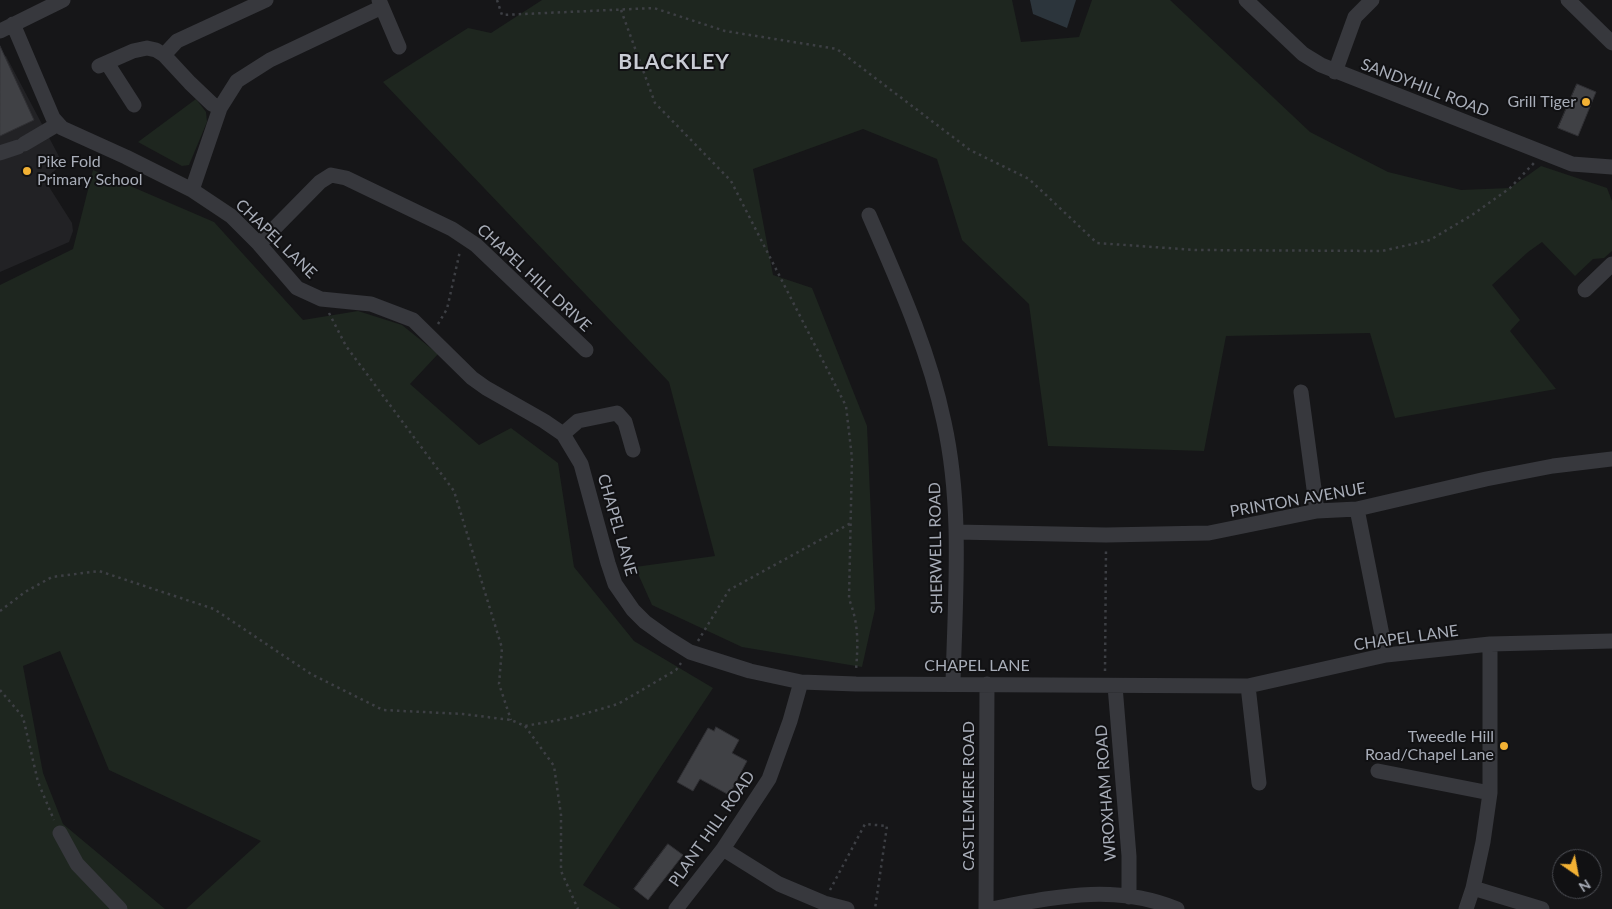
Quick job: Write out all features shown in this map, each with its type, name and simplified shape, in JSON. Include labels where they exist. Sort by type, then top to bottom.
[{"type":"street","points":[[0,154],[21,145],[58,124],[53,118],[6,28],[63,0]]},
{"type":"street","points":[[164,55],[177,41],[266,0]]},
{"type":"street","name":"SANDYHILL ROAD","points":[[1246,0],[1303,54],[1335,72],[1572,164],[1612,167]]},
{"type":"street","points":[[1335,72],[1355,18],[1372,0]]},
{"type":"street","points":[[1568,0],[1612,43]]},
{"type":"street","points":[[192,190],[220,108],[237,81],[247,73],[381,3],[399,47]]},
{"type":"street","points":[[134,105],[103,65],[140,49],[156,50],[164,55],[212,104],[220,108]]},
{"type":"street","name":"CHAPEL LANE","points":[[58,124],[62,128],[126,156],[192,190],[231,216],[259,244],[297,288],[321,299],[362,302],[379,306],[413,320],[429,334],[457,365],[486,388],[563,434],[581,464],[608,563],[619,590],[633,610],[646,622],[690,652],[750,671],[801,682],[856,684],[1248,686],[1386,655],[1490,644],[1612,640]]},
{"type":"street","name":"CHAPEL HILL DRIVE","points":[[259,244],[320,182],[331,175],[346,178],[452,229],[476,245],[586,350]]},
{"type":"street","name":"SHERWELL ROAD","points":[[869,215],[928,361],[945,423],[953,480],[956,532],[953,684]]},
{"type":"street","points":[[1585,290],[1612,264]]},
{"type":"street","points":[[1301,392],[1317,511]]},
{"type":"street","points":[[563,434],[578,422],[617,413],[625,422],[634,450]]},
{"type":"street","name":"PRINTON AVENUE","points":[[956,532],[1106,535],[1209,533],[1317,511],[1358,509],[1486,478],[1553,466],[1612,459]]},
{"type":"street","points":[[1358,509],[1386,655]]},
{"type":"street","points":[[1466,909],[1473,888],[1483,842],[1490,793],[1490,644]]},
{"type":"street","name":"PLANT HILL ROAD","points":[[676,909],[723,849],[769,779],[790,722],[801,682]]},
{"type":"street","name":"CASTLEMERE ROAD","points":[[986,909],[987,684]]},
{"type":"street","name":"WROXHAM ROAD","points":[[1110,685],[1129,856],[1129,897]]},
{"type":"street","points":[[1248,686],[1259,783]]},
{"type":"street","points":[[1378,771],[1490,793]]},
{"type":"street","points":[[60,833],[77,864],[120,909]]},
{"type":"street","points":[[723,849],[779,884],[824,903],[847,909]]},
{"type":"street","points":[[1473,888],[1542,909]]},
{"type":"street","points":[[991,909],[1068,895],[1102,893],[1164,904],[1177,909]]},
{"type":"path","points":[[496,0],[502,15],[654,8],[725,31],[837,49],[970,150],[1029,179],[1097,243],[1195,250],[1382,251],[1430,240],[1472,215],[1510,188],[1544,153]]},
{"type":"path","points":[[621,10],[655,104],[731,181],[846,406],[852,458],[849,599],[856,616],[858,646],[856,684]]},
{"type":"path","points":[[429,334],[447,310],[460,250]]},
{"type":"path","points":[[321,299],[346,346],[454,491],[502,648],[499,684],[511,720]]},
{"type":"path","points":[[525,726],[570,718],[618,704],[676,670],[707,628],[729,590],[851,523]]},
{"type":"path","points":[[1106,535],[1110,685]]},
{"type":"path","points":[[0,611],[25,592],[52,577],[99,571],[214,609],[311,674],[383,710],[464,714],[511,720],[525,726],[554,766],[561,815],[561,871],[578,909]]},
{"type":"path","points":[[0,690],[23,717],[38,782],[60,833]]},
{"type":"path","points":[[824,903],[865,824],[887,826],[875,909]]},
{"type":"shaded area","points":[[542,0],[1012,0],[1021,42],[1079,37],[1092,0],[1170,0],[1310,132],[1388,172],[1461,190],[1510,188],[1541,166],[1607,188],[1612,201],[1612,251],[1604,258],[1593,259],[1575,276],[1542,242],[1528,252],[1492,285],[1520,320],[1510,331],[1556,389],[1395,418],[1370,333],[1226,336],[1204,451],[1048,446],[1029,304],[962,240],[937,159],[863,129],[753,169],[773,275],[812,288],[867,426],[875,609],[862,667],[742,647],[652,605],[635,567],[715,556],[669,382],[383,82],[468,28],[491,33]]},
{"type":"shaded area","points":[[1030,0],[1076,0],[1067,28],[1033,14]]},
{"type":"shaded area","name":"Pike Fold Primary School","points":[[0,56],[6,56],[63,164],[44,179],[72,223],[73,231],[69,242],[0,272]]},
{"type":"shaded area","points":[[196,99],[206,112],[207,122],[189,165],[182,166],[138,142]]},
{"type":"shaded area","points":[[93,170],[214,222],[303,320],[358,311],[402,325],[438,354],[410,384],[479,445],[511,428],[558,463],[574,567],[634,641],[713,688],[583,885],[621,909],[186,909],[261,841],[109,770],[60,651],[23,666],[43,773],[63,824],[165,909],[0,909],[0,285],[73,249]]},
{"type":"building","name":"Pike Fold Primary School","points":[[0,46],[34,120],[0,136]]},
{"type":"building","points":[[1577,84],[1596,92],[1578,136],[1558,128]]},
{"type":"building","points":[[716,727],[739,740],[732,753],[747,761],[729,795],[700,779],[693,791],[677,782],[708,728],[714,731]]},
{"type":"building","points":[[668,844],[683,855],[648,900],[634,889]]},
{"type":"place","name":"Grill Tiger","points":[[1586,102]]},
{"type":"place","name":"Pike Fold Primary School","points":[[27,171]]},
{"type":"place","name":"Tweedle Hill Road/Chapel Lane","points":[[1504,746]]},
{"type":"district","name":"BLACKLEY","points":[[674,62]]}]
